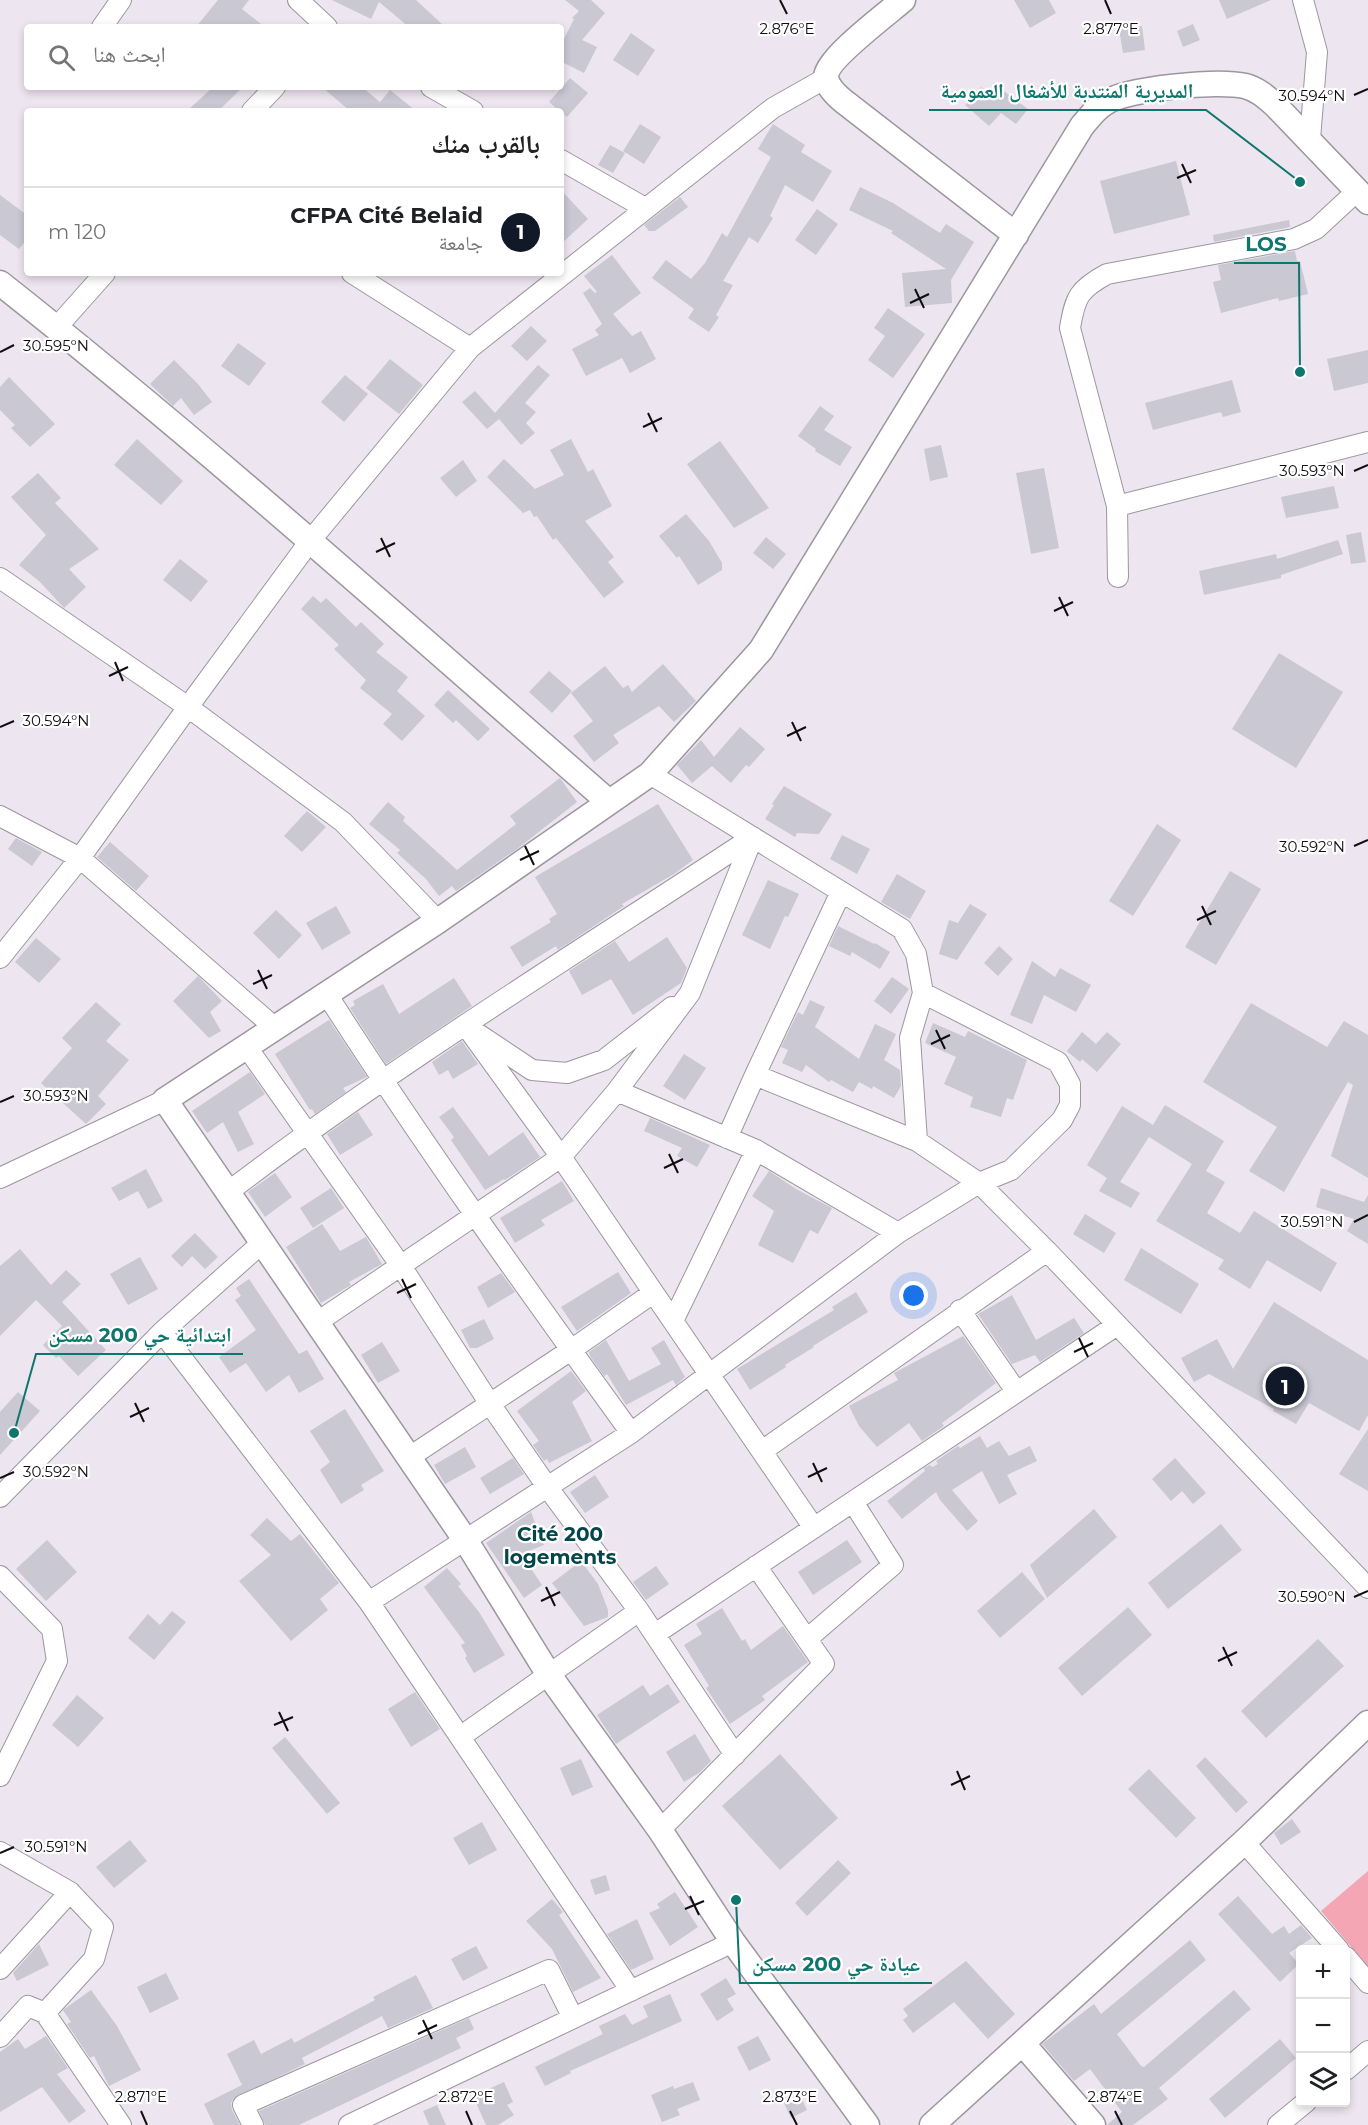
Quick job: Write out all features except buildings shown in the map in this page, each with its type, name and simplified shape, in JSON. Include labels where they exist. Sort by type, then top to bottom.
[{"type":"street","points":[[104,24],[121,0]]},
{"type":"street","points":[[298,0],[324,24]]},
{"type":"street","points":[[903,0],[837,57],[828,68],[826,78],[832,91],[1016,235]]},
{"type":"street","points":[[1303,0],[1317,52],[1310,139]]},
{"type":"street","points":[[564,273],[773,108],[826,78]]},
{"type":"street","points":[[0,1178],[165,1100],[438,921],[650,774],[762,650],[1082,126],[1103,103],[1120,95],[1152,89],[1231,84],[1247,86],[1268,99],[1310,139],[1363,196],[1316,229],[1294,239],[1107,274],[1088,284],[1074,304],[1070,328],[1117,506],[1118,577]]},
{"type":"street","points":[[255,108],[272,90]]},
{"type":"street","points":[[436,90],[468,108]]},
{"type":"street","points":[[564,162],[645,208]]},
{"type":"street","points":[[57,327],[102,276]]},
{"type":"street","points":[[357,276],[470,348]]},
{"type":"street","points":[[0,958],[80,858],[310,541],[470,348],[560,276]]},
{"type":"street","points":[[0,283],[57,327],[310,541],[609,802]]},
{"type":"street","points":[[1117,506],[1368,442]]},
{"type":"street","points":[[0,578],[188,707],[343,822],[438,921]]},
{"type":"street","points":[[650,774],[902,929],[916,954],[923,993],[910,1038],[917,1141]]},
{"type":"street","points":[[0,816],[80,858],[274,1027]]},
{"type":"street","points":[[316,1323],[561,1157],[617,1091],[690,993],[753,837]]},
{"type":"street","points":[[228,1192],[308,1131],[382,1080],[753,837]]},
{"type":"street","points":[[728,1138],[841,892]]},
{"type":"street","points":[[326,993],[475,1217],[631,1432]]},
{"type":"street","points":[[466,1026],[532,1070],[567,1073],[604,1060],[690,993]]},
{"type":"street","points":[[369,1602],[631,1432],[898,1233],[979,1183],[1011,1170],[1062,1120],[1070,1105],[1070,1084],[1058,1062],[923,993]]},
{"type":"street","points":[[466,1026],[561,1157],[814,1528]]},
{"type":"street","points":[[246,1046],[401,1266],[490,1404],[548,1488],[655,1634],[735,1755]]},
{"type":"street","points":[[755,1075],[917,1141],[979,1183],[1047,1251],[1368,1588]]},
{"type":"street","points":[[617,1091],[756,1150],[898,1233]]},
{"type":"street","points":[[165,1100],[466,1541],[549,1675],[660,1830],[733,1942],[867,2125]]},
{"type":"street","points":[[673,1321],[756,1150]]},
{"type":"street","points":[[0,1497],[162,1332],[262,1243]]},
{"type":"street","points":[[762,1450],[1047,1251]]},
{"type":"street","points":[[408,1458],[653,1293]]},
{"type":"street","points":[[960,1310],[1017,1391]]},
{"type":"street","points":[[655,1634],[1117,1325]]},
{"type":"street","points":[[162,1332],[369,1602],[631,1990]]},
{"type":"street","points":[[807,1639],[893,1565],[853,1503]]},
{"type":"street","points":[[660,1830],[824,1664],[756,1566]]},
{"type":"street","points":[[0,1576],[52,1629],[57,1661],[0,1776]]},
{"type":"street","points":[[460,1737],[639,1611]]},
{"type":"street","points":[[932,2125],[1244,1842],[1368,1722]]},
{"type":"street","points":[[1244,1842],[1335,1945]]},
{"type":"street","points":[[0,1852],[70,1892],[104,1928],[94,1959],[45,2013]]},
{"type":"street","points":[[0,1969],[70,1892]]},
{"type":"street","points":[[349,2125],[733,1942]]},
{"type":"street","points":[[1350,1963],[1368,1983]]},
{"type":"street","points":[[254,2125],[243,2105],[549,1970],[573,2018]]},
{"type":"street","points":[[0,2037],[28,2006],[45,2013],[122,2125]]},
{"type":"street","points":[[1023,2044],[1093,2125]]},
{"type":"street","points":[[1350,2067],[1368,2051]]},
{"type":"street","points":[[1278,2125],[1301,2107]]},
{"type":"shaded area","points":[[1368,1871],[1368,1967],[1350,1945],[1321,1911]]},
{"type":"place","name":"المديرية المنتدبة للأشغال العمومية","points":[[1300,182]]},
{"type":"place","name":"LOS","points":[[1300,372]]},
{"type":"place","name":"CFPA Cité Belaid","points":[[1285,1386]]},
{"type":"place","name":"ابتدائية حي 200 مسكن","points":[[14,1433]]},
{"type":"place","name":"عيادة حي 200 مسكن","points":[[736,1900]]},
{"type":"district","name":"Cité 200 logements","points":[[560,1546]]}]
